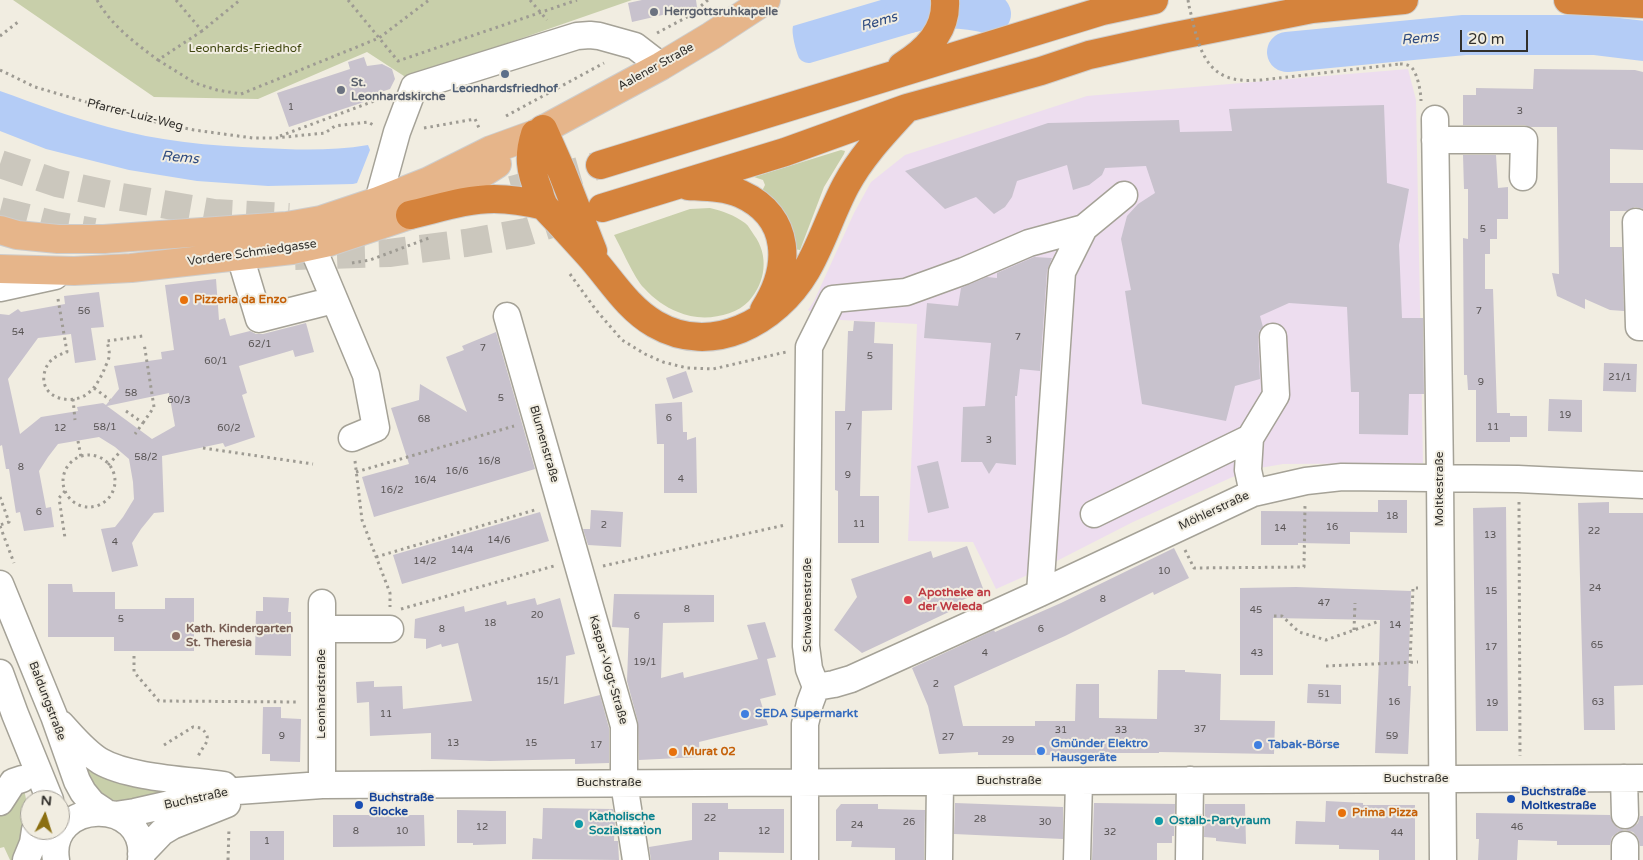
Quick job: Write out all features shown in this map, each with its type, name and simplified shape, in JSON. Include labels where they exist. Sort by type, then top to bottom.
[{"type":"highway","points":[[600,165],[1102,11],[1154,0]]},
{"type":"highway","points":[[602,208],[785,152],[907,108],[1089,55],[1312,9],[1404,0]]},
{"type":"highway","points":[[1568,0],[1643,4]]},
{"type":"highway","points":[[888,76],[918,56],[939,32],[944,11]]},
{"type":"highway","points":[[539,132],[531,154],[532,175],[544,206],[600,266],[617,290],[638,312],[656,324],[674,332],[693,336],[710,336],[725,334],[743,328],[758,320],[777,307],[794,290],[807,270],[846,186],[862,158],[907,108]]},
{"type":"highway","points":[[539,132],[562,172],[600,266]]},
{"type":"highway","points":[[676,185],[714,188],[739,194],[756,202],[768,213],[777,226],[784,258],[771,299],[758,320]]},
{"type":"highway","points":[[410,215],[456,204],[493,199],[526,202],[544,206]]},
{"type":"main road","name":"Aalener Straße","points":[[539,132],[661,66],[766,0]]},
{"type":"main road","name":"Vordere Schmiedgasse","points":[[0,230],[17,235],[58,239],[104,239],[287,226],[321,220],[378,201],[428,181],[491,150],[539,132]]},
{"type":"main road","name":"Vordere Schmiedgasse","points":[[0,269],[74,271],[131,268],[292,250],[338,240],[410,215],[453,192],[489,170],[539,132]]},
{"type":"street","points":[[378,201],[386,129],[414,87],[576,36],[590,34],[635,46],[661,66]]},
{"type":"street","points":[[1435,130],[1524,140],[1523,177]]},
{"type":"street","name":"Moltkestraße","points":[[1435,130],[1443,860]]},
{"type":"street","points":[[1040,593],[1062,272],[1084,228],[1124,195]]},
{"type":"street","points":[[1636,222],[1640,327],[1643,327]]},
{"type":"street","name":"Schwabenstraße","points":[[816,687],[810,669],[806,646],[809,347],[833,299],[906,292],[964,271],[1029,243],[1084,228]]},
{"type":"street","points":[[312,246],[366,375],[376,428],[352,438]]},
{"type":"street","points":[[240,256],[260,319],[334,300]]},
{"type":"street","points":[[0,288],[74,271]]},
{"type":"street","name":"Blumenstraße","points":[[507,316],[579,565]]},
{"type":"street","points":[[1254,492],[1248,470],[1250,438],[1276,395],[1273,337]]},
{"type":"street","points":[[1094,514],[1250,438]]},
{"type":"street","name":"Möhlerstraße","points":[[816,687],[851,679],[1040,593],[1254,492],[1306,481],[1342,477],[1518,479],[1643,485]]},
{"type":"street","name":"Kaspar-Vogt-Straße","points":[[579,565],[624,726],[624,784],[636,860]]},
{"type":"street","name":"Baldungstraße","points":[[8,576],[54,716],[83,792],[92,803],[126,821],[134,830],[140,842],[141,857]]},
{"type":"street","name":"Leonhardstraße","points":[[322,603],[322,785]]},
{"type":"street","points":[[322,629],[390,629]]},
{"type":"street","points":[[0,673],[46,790]]},
{"type":"street","points":[[805,860],[805,724],[816,687]]},
{"type":"street","points":[[0,802],[13,782],[28,790],[29,774],[19,747],[15,714]]},
{"type":"street","points":[[54,716],[92,756],[101,762],[115,767],[137,774],[266,788]]},
{"type":"street","points":[[1625,815],[1634,778]]},
{"type":"street","name":"Buchstraße","points":[[52,846],[62,830],[71,821],[80,815],[92,812],[135,812],[209,794],[322,785],[1634,778]]},
{"type":"street","points":[[1189,860],[1190,780]]},
{"type":"street","points":[[1078,860],[1079,781]]},
{"type":"street","points":[[939,860],[940,782]]},
{"type":"street","name":"Buchstraße","points":[[141,857],[158,834],[172,826],[266,788]]},
{"type":"street","points":[[26,860],[33,843],[52,846]]},
{"type":"path","points":[[96,0],[105,14],[133,41],[158,60],[195,83],[217,90],[240,94],[379,38],[429,0]]},
{"type":"path","points":[[176,0],[202,31]]},
{"type":"path","points":[[158,60],[202,31],[240,0]]},
{"type":"path","points":[[348,0],[398,61],[577,0]]},
{"type":"path","points":[[530,0],[541,12]]},
{"type":"path","points":[[650,37],[689,16],[708,0]]},
{"type":"path","points":[[1188,0],[1205,59],[1211,68],[1221,75],[1239,80],[1260,80],[1400,64],[1407,65],[1413,69],[1421,91],[1422,118],[1435,130]]},
{"type":"path","points":[[0,36],[18,22]]},
{"type":"path","points":[[506,116],[608,61]]},
{"type":"path","name":"Pfarrer-Luiz-Weg","points":[[0,70],[35,87],[151,121],[194,130],[275,138],[325,133],[335,126],[368,122],[386,129]]},
{"type":"path","name":"Pfarrer-Luiz-Weg","points":[[275,138],[414,87]]},
{"type":"path","points":[[423,128],[474,119],[480,130]]},
{"type":"path","points":[[57,293],[66,352],[49,361],[44,379],[46,388],[56,398],[73,399],[83,397],[94,388],[110,357],[107,341],[143,336]]},
{"type":"path","points":[[135,434],[154,407],[144,343]]},
{"type":"path","points":[[94,388],[110,400]]},
{"type":"path","points":[[73,399],[76,420]]},
{"type":"path","points":[[126,411],[143,423]]},
{"type":"path","points":[[356,472],[537,420]]},
{"type":"path","points":[[352,438],[362,520],[390,593],[390,629],[399,629],[399,609],[579,565],[808,520]]},
{"type":"path","points":[[78,441],[81,457]]},
{"type":"path","points":[[203,448],[312,464]]},
{"type":"path","points":[[108,465],[120,452]]},
{"type":"path","points":[[81,457],[98,457],[108,465],[114,475],[114,484],[107,499],[92,507],[84,507],[76,504],[69,498],[63,483],[67,467],[73,461],[81,457]]},
{"type":"path","points":[[1518,479],[1520,779]]},
{"type":"path","points":[[1175,530],[1194,568],[1304,567],[1306,481]]},
{"type":"path","points":[[65,491],[59,498],[65,538]]},
{"type":"path","points":[[0,497],[9,522],[0,525],[8,576]]},
{"type":"path","points":[[376,557],[560,502]]},
{"type":"path","points":[[1354,630],[1355,603]]},
{"type":"path","points":[[1274,616],[1282,616],[1299,632],[1326,640],[1377,622]]},
{"type":"path","points":[[134,656],[134,672],[159,701],[322,702]]},
{"type":"path","points":[[1326,666],[1441,662]]},
{"type":"path","points":[[164,745],[193,727],[201,728],[207,734],[207,741],[198,755],[198,760]]},
{"type":"path","points":[[228,860],[229,825]]},
{"type":"shaded area","points":[[1408,69],[1416,100],[1423,463],[1283,464],[1248,470],[1133,522],[1041,569],[996,589],[973,542],[908,541],[917,324],[823,319],[808,310],[814,301],[854,213],[871,182],[905,155],[1087,96]]},
{"type":"green space","name":"Leonhards-Friedhof","points":[[13,0],[632,0],[407,78],[367,52],[258,99],[154,97]]},
{"type":"green space","points":[[841,150],[845,151],[844,154],[824,187],[800,250],[794,249],[785,214],[762,191],[765,185],[763,180],[754,177]]},
{"type":"green space","points":[[710,208],[733,216],[748,226],[759,243],[764,268],[755,294],[742,307],[725,315],[696,317],[669,308],[648,292],[636,277],[614,235],[690,209]]},
{"type":"green space","points":[[80,756],[168,791],[130,802],[116,801],[105,797],[90,785]]},
{"type":"green space","points":[[23,784],[24,790],[20,790],[20,840],[22,840],[16,860],[10,860],[4,847],[0,848],[0,807]]},
{"type":"water","points":[[881,0],[930,0],[929,15],[919,31],[810,63],[804,62],[799,58],[793,37],[793,26]]},
{"type":"water","points":[[0,91],[94,123],[127,132],[165,139],[223,146],[288,149],[328,149],[368,145],[370,150],[357,183],[353,184],[268,186],[197,181],[129,170],[46,149],[0,131]]},
{"type":"building","name":"Herrgottsruhkapelle","points":[[642,0],[696,0],[697,7],[632,22],[628,3]]},
{"type":"building","name":"St. Leonhardskirche","points":[[364,57],[367,66],[382,64],[392,69],[395,79],[390,89],[363,98],[364,102],[289,127],[277,93],[350,69],[348,62]]},
{"type":"building","points":[[1534,69],[1635,70],[1643,72],[1643,150],[1610,149],[1610,183],[1643,183],[1643,209],[1635,207],[1627,211],[1610,211],[1610,247],[1622,247],[1624,311],[1610,310],[1585,299],[1585,309],[1557,296],[1552,273],[1559,274],[1557,127],[1463,125],[1463,95],[1476,95],[1476,88],[1533,89]]},
{"type":"building","points":[[1384,105],[1387,183],[1409,189],[1399,245],[1402,318],[1423,318],[1424,394],[1409,394],[1408,435],[1359,434],[1359,392],[1351,392],[1347,307],[1289,303],[1260,316],[1263,327],[1259,331],[1258,338],[1260,379],[1235,386],[1226,421],[1142,404],[1125,291],[1131,290],[1121,239],[1127,216],[1138,204],[1155,193],[1146,166],[1105,168],[1102,175],[1089,185],[1073,190],[1067,165],[1017,181],[1012,197],[1005,207],[994,214],[976,197],[945,209],[905,171],[1048,123],[1179,120],[1180,132],[1232,131],[1229,109]]},
{"type":"building","points":[[1463,155],[1496,155],[1498,188],[1508,187],[1508,219],[1497,219],[1497,239],[1490,239],[1490,254],[1485,254],[1485,289],[1493,289],[1497,413],[1510,413],[1510,416],[1527,416],[1527,437],[1510,437],[1510,442],[1476,442],[1476,390],[1468,390],[1467,375],[1464,375],[1463,238],[1468,239],[1468,189],[1464,189]]},
{"type":"building","points":[[1034,257],[1052,258],[1047,271],[1040,371],[1020,369],[1017,396],[1015,396],[1016,465],[996,463],[989,474],[982,462],[961,462],[963,407],[985,406],[991,343],[924,338],[927,303],[958,306],[961,288],[987,277],[997,278],[997,273]]},
{"type":"building","points":[[216,279],[219,320],[225,318],[230,336],[250,331],[256,334],[263,334],[306,323],[314,352],[295,357],[293,350],[239,366],[247,393],[242,395],[255,437],[225,447],[223,443],[162,456],[164,512],[154,513],[132,543],[138,566],[112,572],[101,529],[115,527],[123,517],[134,499],[133,482],[129,459],[99,437],[58,444],[39,471],[46,508],[51,507],[54,527],[24,531],[20,512],[16,513],[9,469],[6,469],[2,445],[0,446],[0,314],[9,315],[18,309],[21,312],[65,304],[64,296],[99,292],[104,327],[91,328],[96,360],[75,363],[71,334],[38,338],[8,379],[20,434],[41,417],[78,411],[77,407],[103,403],[106,405],[119,389],[114,366],[162,359],[161,352],[174,350],[165,285]],"holes":[[[169,393],[175,426],[152,439],[107,406]]]},
{"type":"building","points":[[854,321],[875,322],[874,343],[893,344],[892,410],[862,411],[860,496],[879,496],[879,543],[838,543],[838,491],[835,490],[835,411],[845,411],[848,331],[853,331]]},
{"type":"building","points":[[496,332],[535,469],[374,517],[362,477],[409,464],[391,408],[419,400],[420,384],[467,412],[446,357],[464,350],[462,346]]},
{"type":"building","points":[[1604,363],[1637,364],[1636,392],[1603,391]]},
{"type":"building","points":[[686,371],[693,392],[673,399],[666,378]]},
{"type":"building","points":[[1549,399],[1582,400],[1582,432],[1548,431]]},
{"type":"building","points":[[682,402],[683,432],[687,432],[687,440],[696,437],[697,493],[664,493],[664,444],[657,444],[655,404]]},
{"type":"building","points":[[938,461],[949,508],[928,513],[917,466]]},
{"type":"building","points":[[1378,500],[1407,500],[1407,533],[1350,532],[1350,544],[1298,543],[1298,545],[1261,545],[1261,511],[1378,512]]},
{"type":"building","points":[[1609,502],[1609,513],[1643,513],[1643,685],[1614,686],[1615,730],[1584,730],[1578,503]]},
{"type":"building","points":[[1506,507],[1508,731],[1476,731],[1473,508]]},
{"type":"building","points":[[591,510],[623,512],[621,547],[588,545],[583,529],[590,529]]},
{"type":"building","points":[[540,512],[549,541],[402,584],[393,555]]},
{"type":"building","name":"Apotheke an der Weleda","points":[[967,546],[984,591],[953,604],[953,610],[862,653],[834,630],[857,597],[851,579],[931,551],[933,558]]},
{"type":"building","points":[[1174,548],[1189,578],[1154,595],[1153,592],[1065,636],[954,686],[963,726],[1035,726],[1035,721],[1075,721],[1076,684],[1099,684],[1099,718],[1157,719],[1158,670],[1185,670],[1185,672],[1221,674],[1220,720],[1275,721],[1274,754],[1159,752],[1086,753],[1086,755],[978,755],[978,752],[939,754],[928,706],[912,668],[994,630],[995,632],[1061,603]]},
{"type":"building","points":[[48,584],[72,584],[73,592],[115,592],[115,609],[165,609],[165,598],[194,598],[194,651],[114,651],[114,637],[48,637]]},
{"type":"building","points":[[1296,587],[1411,591],[1408,686],[1411,686],[1408,754],[1375,753],[1380,620],[1273,618],[1273,675],[1240,675],[1240,588]]},
{"type":"building","points":[[614,594],[714,595],[714,622],[663,623],[661,678],[683,672],[684,678],[758,659],[747,625],[765,622],[776,657],[767,659],[776,695],[760,699],[768,725],[699,742],[700,757],[639,760],[638,722],[627,681],[629,628],[612,627]]},
{"type":"building","points":[[263,597],[289,598],[288,612],[291,612],[291,656],[255,655],[256,611],[263,611]]},
{"type":"building","points":[[535,598],[537,605],[560,598],[575,654],[566,656],[564,704],[600,695],[609,728],[609,763],[575,764],[575,759],[490,761],[431,759],[431,733],[370,736],[369,702],[357,703],[356,682],[374,681],[374,687],[402,686],[403,709],[472,701],[458,643],[442,647],[441,644],[426,649],[426,639],[414,638],[415,619],[464,606],[465,612],[506,601],[507,605]]},
{"type":"building","points":[[1308,684],[1341,685],[1341,704],[1307,703]]},
{"type":"building","points":[[263,707],[281,707],[281,718],[301,719],[300,762],[270,761],[270,754],[262,754]]},
{"type":"building","points":[[1326,801],[1363,803],[1363,805],[1415,805],[1415,860],[1379,860],[1379,850],[1339,849],[1339,845],[1295,844],[1296,821],[1325,822]]},
{"type":"building","points":[[692,803],[728,803],[728,809],[784,809],[784,853],[719,852],[719,860],[651,860],[649,847],[692,840]]},
{"type":"building","points":[[955,803],[1063,807],[1063,839],[954,834]]},
{"type":"building","points":[[1094,803],[1175,804],[1172,843],[1157,843],[1157,860],[1092,860]]},
{"type":"building","points":[[841,804],[878,804],[878,809],[925,810],[924,860],[895,860],[895,848],[851,847],[852,841],[836,841],[836,810]]},
{"type":"building","points":[[1205,804],[1245,804],[1246,844],[1216,841],[1216,838],[1204,837]]},
{"type":"building","points":[[543,808],[613,809],[615,821],[614,841],[618,841],[619,860],[532,859],[533,838],[542,839]]},
{"type":"building","points":[[457,810],[506,811],[506,844],[473,845],[473,843],[457,843]]},
{"type":"building","points":[[1476,813],[1610,815],[1613,823],[1618,828],[1625,830],[1618,832],[1612,837],[1610,845],[1557,845],[1557,841],[1518,840],[1517,860],[1478,860],[1479,839],[1476,839]]},
{"type":"building","points":[[333,815],[424,815],[425,846],[333,847]]},
{"type":"building","points":[[1640,816],[1643,816],[1643,846],[1640,846],[1638,838],[1633,832],[1625,830],[1633,827],[1638,823]]},
{"type":"building","points":[[250,831],[284,831],[284,860],[250,860]]},
{"type":"waterway","name":"Rems","points":[[904,14],[948,8],[991,14]]},
{"type":"waterway","name":"Rems","points":[[1287,52],[1464,35],[1594,35],[1643,41]]},
{"type":"tunnel","points":[[0,164],[57,183],[116,196],[214,213],[289,217]]},
{"type":"tunnel","points":[[512,190],[600,165]]},
{"type":"tunnel","points":[[0,211],[55,225],[94,232]]},
{"type":"tunnel","points":[[295,256],[389,253],[466,243],[526,232],[580,215]]},
{"type":"place","name":"Herrgottsruhkapelle","points":[[654,12]]},
{"type":"place","name":"Leonhardsfriedhof","points":[[505,74]]},
{"type":"place","name":"St. Leonhardskirche","points":[[341,90]]},
{"type":"place","name":"Pizzeria da Enzo","points":[[184,300]]},
{"type":"place","name":"Apotheke an der Weleda","points":[[908,600]]},
{"type":"place","name":"Kath. Kindergarten St. Theresia","points":[[176,636]]},
{"type":"place","name":"SEDA Supermarkt","points":[[745,714]]},
{"type":"place","name":"Tabak-Börse","points":[[1258,745]]},
{"type":"place","name":"Gmünder Elektro Hausgeräte","points":[[1041,751]]},
{"type":"place","name":"Murat 02","points":[[673,752]]},
{"type":"place","name":"Buchstraße Moltkestraße","points":[[1511,799]]},
{"type":"place","name":"Buchstraße Glocke","points":[[359,805]]},
{"type":"place","name":"Prima Pizza","points":[[1342,813]]},
{"type":"place","name":"Ostalb-Partyraum","points":[[1159,821]]},
{"type":"place","name":"Katholische Sozialstation","points":[[579,824]]}]
